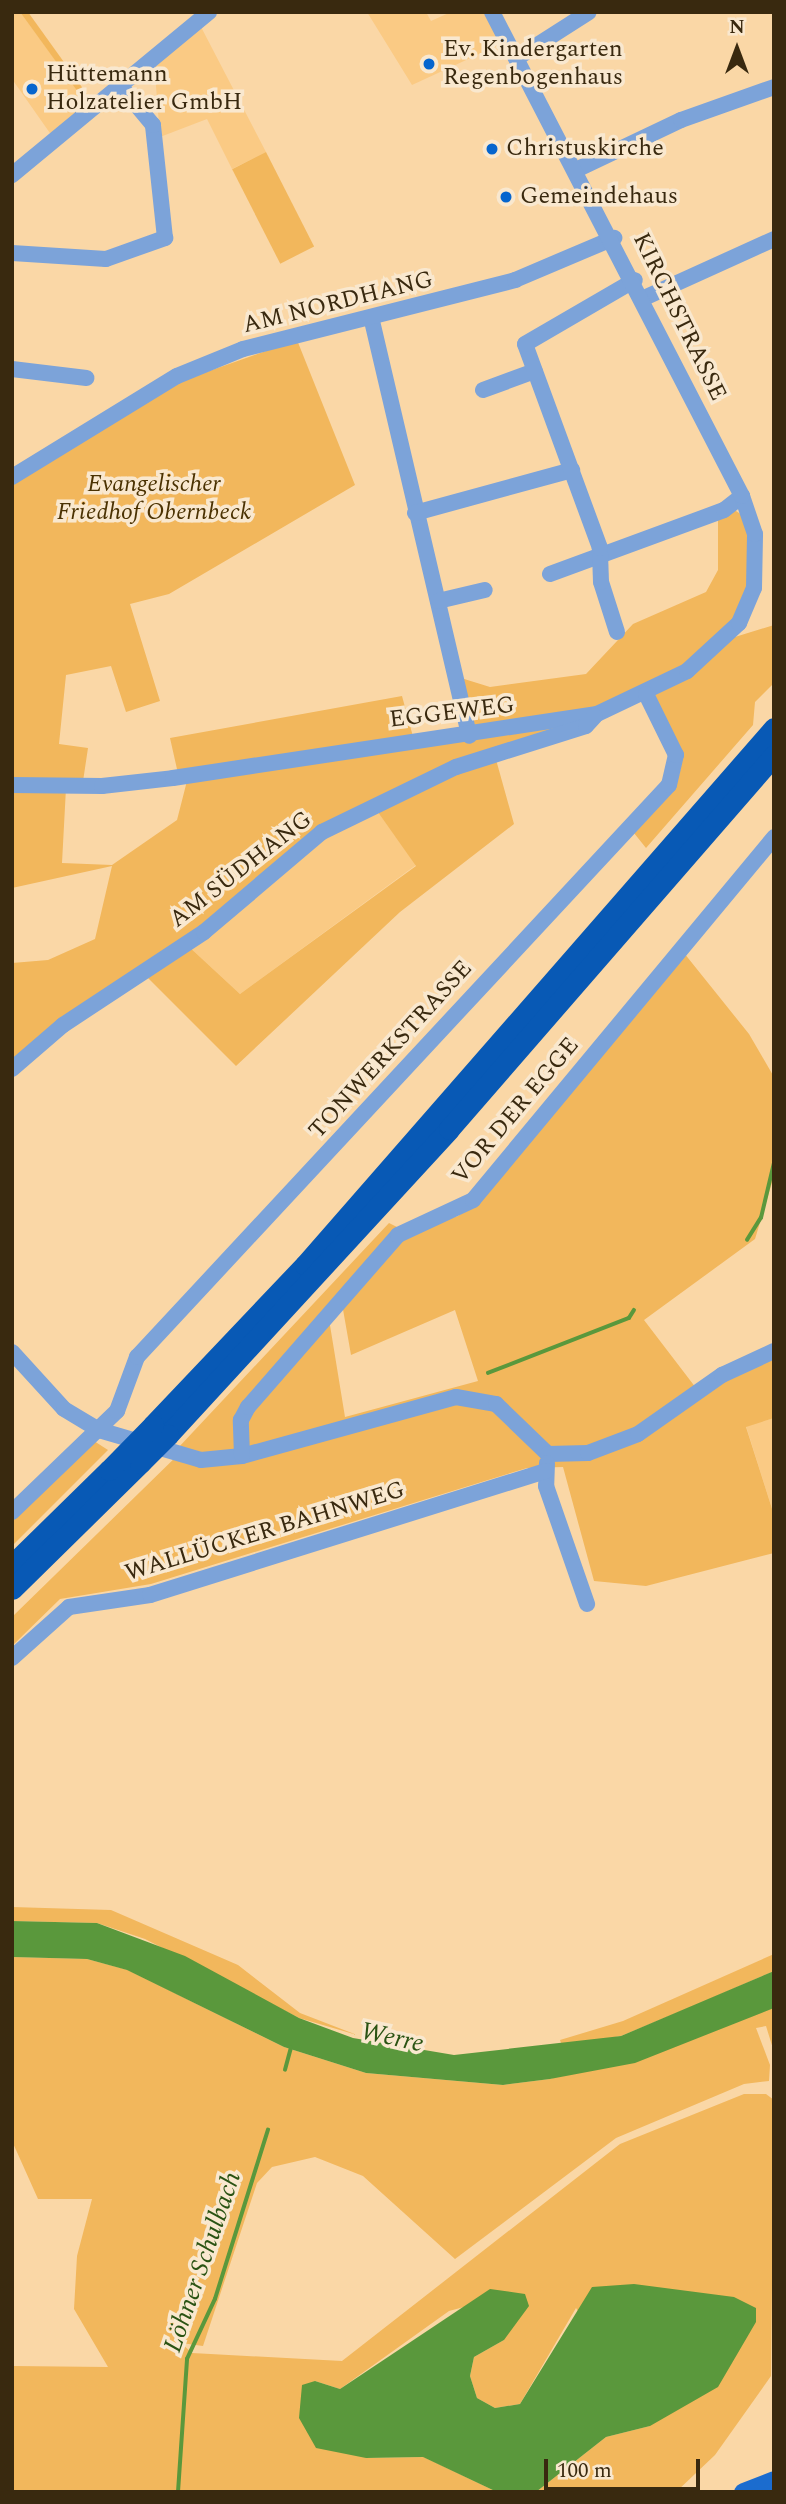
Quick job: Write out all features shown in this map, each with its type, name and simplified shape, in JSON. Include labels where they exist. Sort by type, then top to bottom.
[{"type":"highway","points":[[12,1589],[140,1463],[160,1430],[774,728]]},
{"type":"highway","points":[[12,1566],[109,1470],[160,1430],[440,1139],[774,755]]},
{"type":"main road","points":[[743,2492],[774,2480]]},
{"type":"street","points":[[12,175],[123,89],[209,12]]},
{"type":"street","name":"KIRCHSTRASSE","points":[[492,12],[614,238],[742,496]]},
{"type":"street","points":[[517,58],[589,12]]},
{"type":"street","points":[[578,169],[681,120],[774,87]]},
{"type":"street","points":[[12,253],[106,259],[165,237],[153,125],[123,89]]},
{"type":"street","name":"AM NORDHANG","points":[[12,477],[177,376],[290,335],[372,320],[515,280],[614,238]]},
{"type":"street","points":[[643,298],[774,239]]},
{"type":"street","points":[[617,632],[599,556],[572,470],[525,344],[635,280]]},
{"type":"street","points":[[372,320],[468,736]]},
{"type":"street","points":[[12,369],[86,378]]},
{"type":"street","points":[[483,390],[535,371]]},
{"type":"street","points":[[415,513],[572,470]]},
{"type":"street","points":[[550,574],[724,510],[742,496]]},
{"type":"street","name":"EGGEWEG","points":[[12,785],[102,786],[468,736],[597,714],[646,694],[687,671],[739,623],[754,574],[755,534],[742,496]]},
{"type":"street","points":[[438,601],[485,590]]},
{"type":"street","name":"TONWERKSTRASSE","points":[[99,1430],[117,1412],[137,1357],[669,785],[676,755],[646,694]]},
{"type":"street","name":"AM SÜDHANG","points":[[12,1069],[63,1025],[204,932],[321,832],[456,767],[586,726],[597,714]]},
{"type":"street","name":"VOR DER EGGE","points":[[242,1456],[241,1420],[248,1407],[398,1236],[473,1200],[774,837]]},
{"type":"street","points":[[12,1352],[64,1409],[99,1430],[185,1460],[242,1456],[456,1397],[496,1404],[548,1454],[588,1453],[629,1438],[722,1375],[774,1350]]},
{"type":"street","points":[[12,1513],[99,1430]]},
{"type":"street","points":[[548,1454],[546,1471],[587,1604]]},
{"type":"street","name":"WALLÜCKER BAHNWEG","points":[[12,1658],[69,1607],[150,1595],[546,1471]]},
{"type":"shaded area","points":[[12,12],[20,12],[86,102],[94,104],[52,136],[12,79]]},
{"type":"shaded area","name":"Ev. Kindergarten Regenbogenhaus","points":[[367,12],[426,12],[431,21],[451,12],[487,12],[503,43],[412,85]]},
{"type":"shaded area","points":[[200,25],[266,152],[232,169],[207,119],[160,137],[154,61]]},
{"type":"shaded area","points":[[375,808],[416,865],[240,994],[186,944],[293,853]]},
{"type":"shaded area","points":[[774,1418],[774,1515],[746,1426]]},
{"type":"shaded area","points":[[12,1921],[97,1923],[185,1956],[299,2018],[353,2038],[454,2055],[621,2036],[774,1971],[774,2008],[635,2063],[550,2079],[503,2085],[366,2073],[284,2047],[127,1970],[87,1959],[12,1957]]},
{"type":"shaded area","points":[[634,2284],[734,2297],[756,2308],[756,2322],[718,2387],[650,2426],[606,2437],[536,2492],[497,2492],[423,2457],[366,2458],[316,2448],[299,2418],[302,2385],[315,2381],[340,2389],[490,2289],[525,2294],[529,2306],[504,2340],[474,2357],[470,2376],[477,2398],[495,2408],[520,2404],[592,2287]]},
{"type":"green space","points":[[20,12],[28,12],[94,104],[86,103]]},
{"type":"green space","points":[[266,152],[314,246],[280,264],[232,169]]},
{"type":"green space","name":"Evangelischer Friedhof Obernbeck","points":[[297,340],[355,485],[169,594],[130,604],[160,701],[126,712],[111,666],[66,675],[59,744],[88,748],[82,788],[66,788],[62,863],[112,865],[177,820],[188,777],[179,778],[170,738],[402,696],[415,744],[474,737],[461,678],[490,687],[586,674],[633,624],[706,592],[718,570],[718,517],[733,509],[745,517],[751,535],[751,587],[722,641],[774,625],[774,683],[755,702],[753,725],[646,848],[630,828],[679,775],[682,762],[644,694],[456,767],[320,832],[186,944],[240,994],[416,866],[375,808],[495,756],[514,824],[400,912],[236,1066],[142,972],[12,1066],[12,963],[48,960],[95,939],[112,866],[12,888],[12,484],[178,382]]},
{"type":"green space","points":[[684,953],[749,1034],[774,1077],[774,1176],[755,1239],[644,1320],[696,1388],[774,1343],[774,1418],[746,1427],[774,1515],[774,1553],[646,1586],[594,1581],[563,1467],[527,1468],[151,1584],[60,1599],[12,1646],[12,1617],[183,1450],[178,1448],[389,1223],[407,1232],[458,1216],[474,1204]],"holes":[[[341,1298],[351,1355],[455,1310],[478,1381],[345,1417],[328,1313]]]},
{"type":"green space","points":[[94,1441],[108,1450],[12,1546],[12,1517]]},
{"type":"green space","points":[[12,1907],[111,1910],[238,1965],[300,2013],[357,2035],[299,2018],[145,1939],[97,1923],[12,1921]]},
{"type":"green space","points":[[774,1954],[774,1971],[703,2002],[621,2036],[562,2046],[560,2040],[623,2021]]},
{"type":"green space","points":[[12,1957],[87,1959],[128,1970],[284,2047],[366,2073],[503,2085],[550,2079],[774,2008],[774,2052],[766,2026],[756,2028],[770,2065],[769,2081],[744,2084],[616,2138],[455,2259],[363,2176],[315,2157],[272,2167],[257,2183],[203,2346],[181,2343],[192,2353],[342,2361],[620,2144],[744,2094],[766,2094],[774,2100],[771,2376],[715,2455],[676,2492],[536,2492],[606,2437],[650,2426],[576,2308],[520,2404],[495,2408],[477,2398],[470,2376],[474,2357],[504,2340],[475,2304],[449,2311],[340,2389],[315,2381],[366,2458],[424,2457],[497,2492],[12,2491],[12,2366],[108,2367],[74,2309],[77,2256],[92,2199],[38,2199],[12,2141]]},
{"type":"waterway","points":[[747,1240],[761,1218],[774,1163]]},
{"type":"waterway","points":[[488,1373],[629,1318],[634,1310]]},
{"type":"waterway","name":"Löhner Schulbach","points":[[285,2070],[291,2048]]},
{"type":"waterway","name":"Löhner Schulbach","points":[[178,2492],[187,2359],[215,2299],[268,2130]]},
{"type":"place","name":"Ev. Kindergarten Regenbogenhaus","points":[[429,64]]},
{"type":"place","name":"Hüttemann Holzatelier GmbH","points":[[32,89]]},
{"type":"place","name":"Christuskirche","points":[[492,149]]},
{"type":"place","name":"Gemeindehaus","points":[[506,197]]},
{"type":"water label","name":"Werre","points":[[392,2038]]}]
